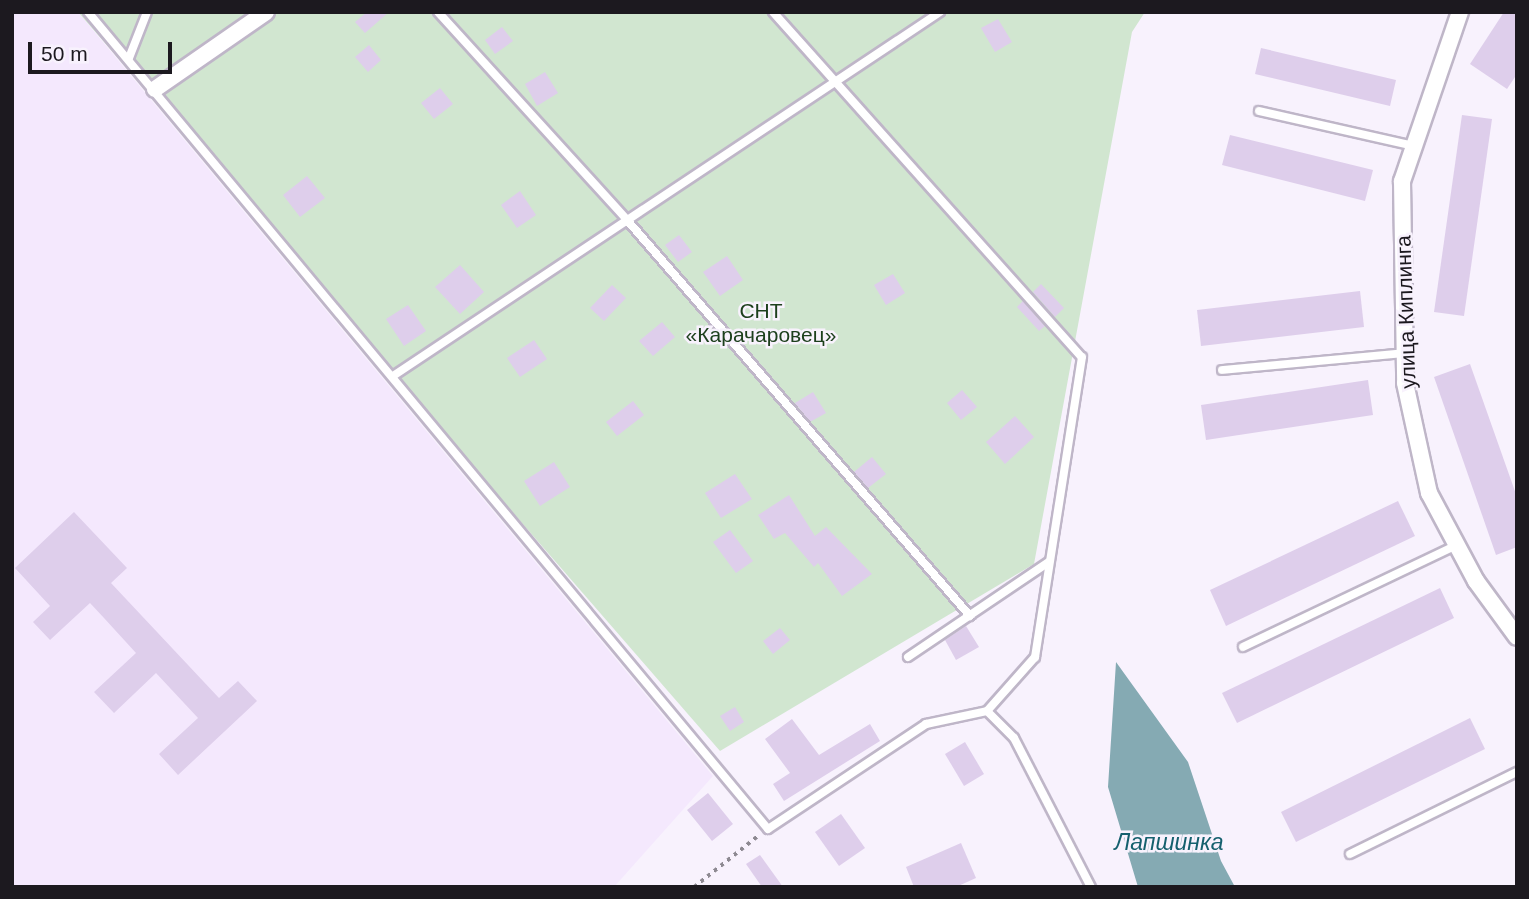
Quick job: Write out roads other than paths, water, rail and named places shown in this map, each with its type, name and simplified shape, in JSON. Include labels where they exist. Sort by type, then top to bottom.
[{"type":"street","points":[[155,89],[267,12]]},
{"type":"street","name":"улица Киплинга","points":[[1460,12],[1402,181],[1405,383],[1429,493],[1457,545],[1517,637]]},
{"type":"lane","points":[[88,12],[155,89],[768,829],[926,724],[987,711],[1035,657],[1082,357],[836,78],[773,12]]},
{"type":"lane","points":[[129,58],[147,12]]},
{"type":"lane","points":[[438,12],[627,220],[970,616]]},
{"type":"lane","points":[[393,376],[836,78],[940,12]]},
{"type":"lane","points":[[1259,111],[1413,146]]},
{"type":"lane","points":[[1222,370],[1405,353]]},
{"type":"lane","points":[[1242,648],[1457,545]]},
{"type":"lane","points":[[908,657],[1049,562]]},
{"type":"lane","points":[[987,711],[1014,738],[1091,887]]},
{"type":"lane","points":[[1350,854],[1517,772]]},
{"type":"water","name":"Лапшинка","points":[[1116,662],[1188,762],[1221,861],[1235,887],[1138,887],[1108,787]]},
{"type":"park label","name":"СНТ «Карачаровец»","points":[[761,323]]}]
